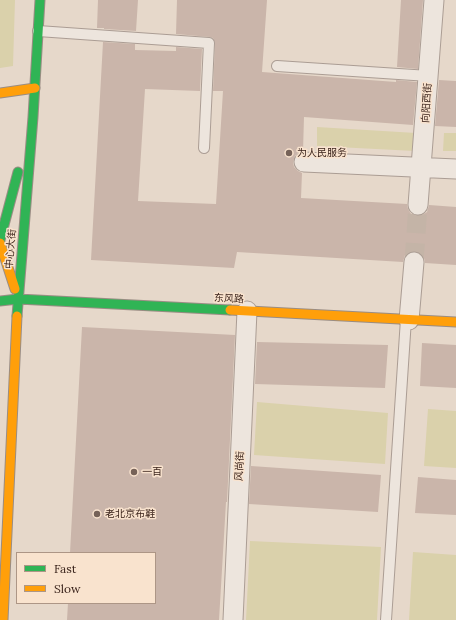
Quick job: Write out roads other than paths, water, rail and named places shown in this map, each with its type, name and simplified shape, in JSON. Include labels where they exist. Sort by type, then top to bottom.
[{"type":"street","name":"中心大街","points":[[3,620],[18,299],[33,117],[40,0]]},
{"type":"street","name":"向阳西街","points":[[418,205],[434,0]]},
{"type":"street","points":[[0,93],[34,88]]},
{"type":"street","points":[[18,299],[0,242],[33,117]]},
{"type":"street","points":[[304,162],[456,169]]},
{"type":"street","points":[[408,320],[414,262]]},
{"type":"street","name":"东风路","points":[[0,301],[18,299],[456,322]]},
{"type":"street","name":"风尚街","points":[[233,620],[247,311]]},
{"type":"lane","points":[[38,31],[209,43],[204,148]]},
{"type":"lane","points":[[277,66],[429,76]]},
{"type":"lane","points":[[386,620],[408,320]]},
{"type":"tunnel","points":[[414,262],[418,205]]},
{"type":"place","name":"为人民服务","points":[[289,153]]},
{"type":"place","name":"一百","points":[[134,472]]},
{"type":"place","name":"老北京布鞋","points":[[97,514]]}]
